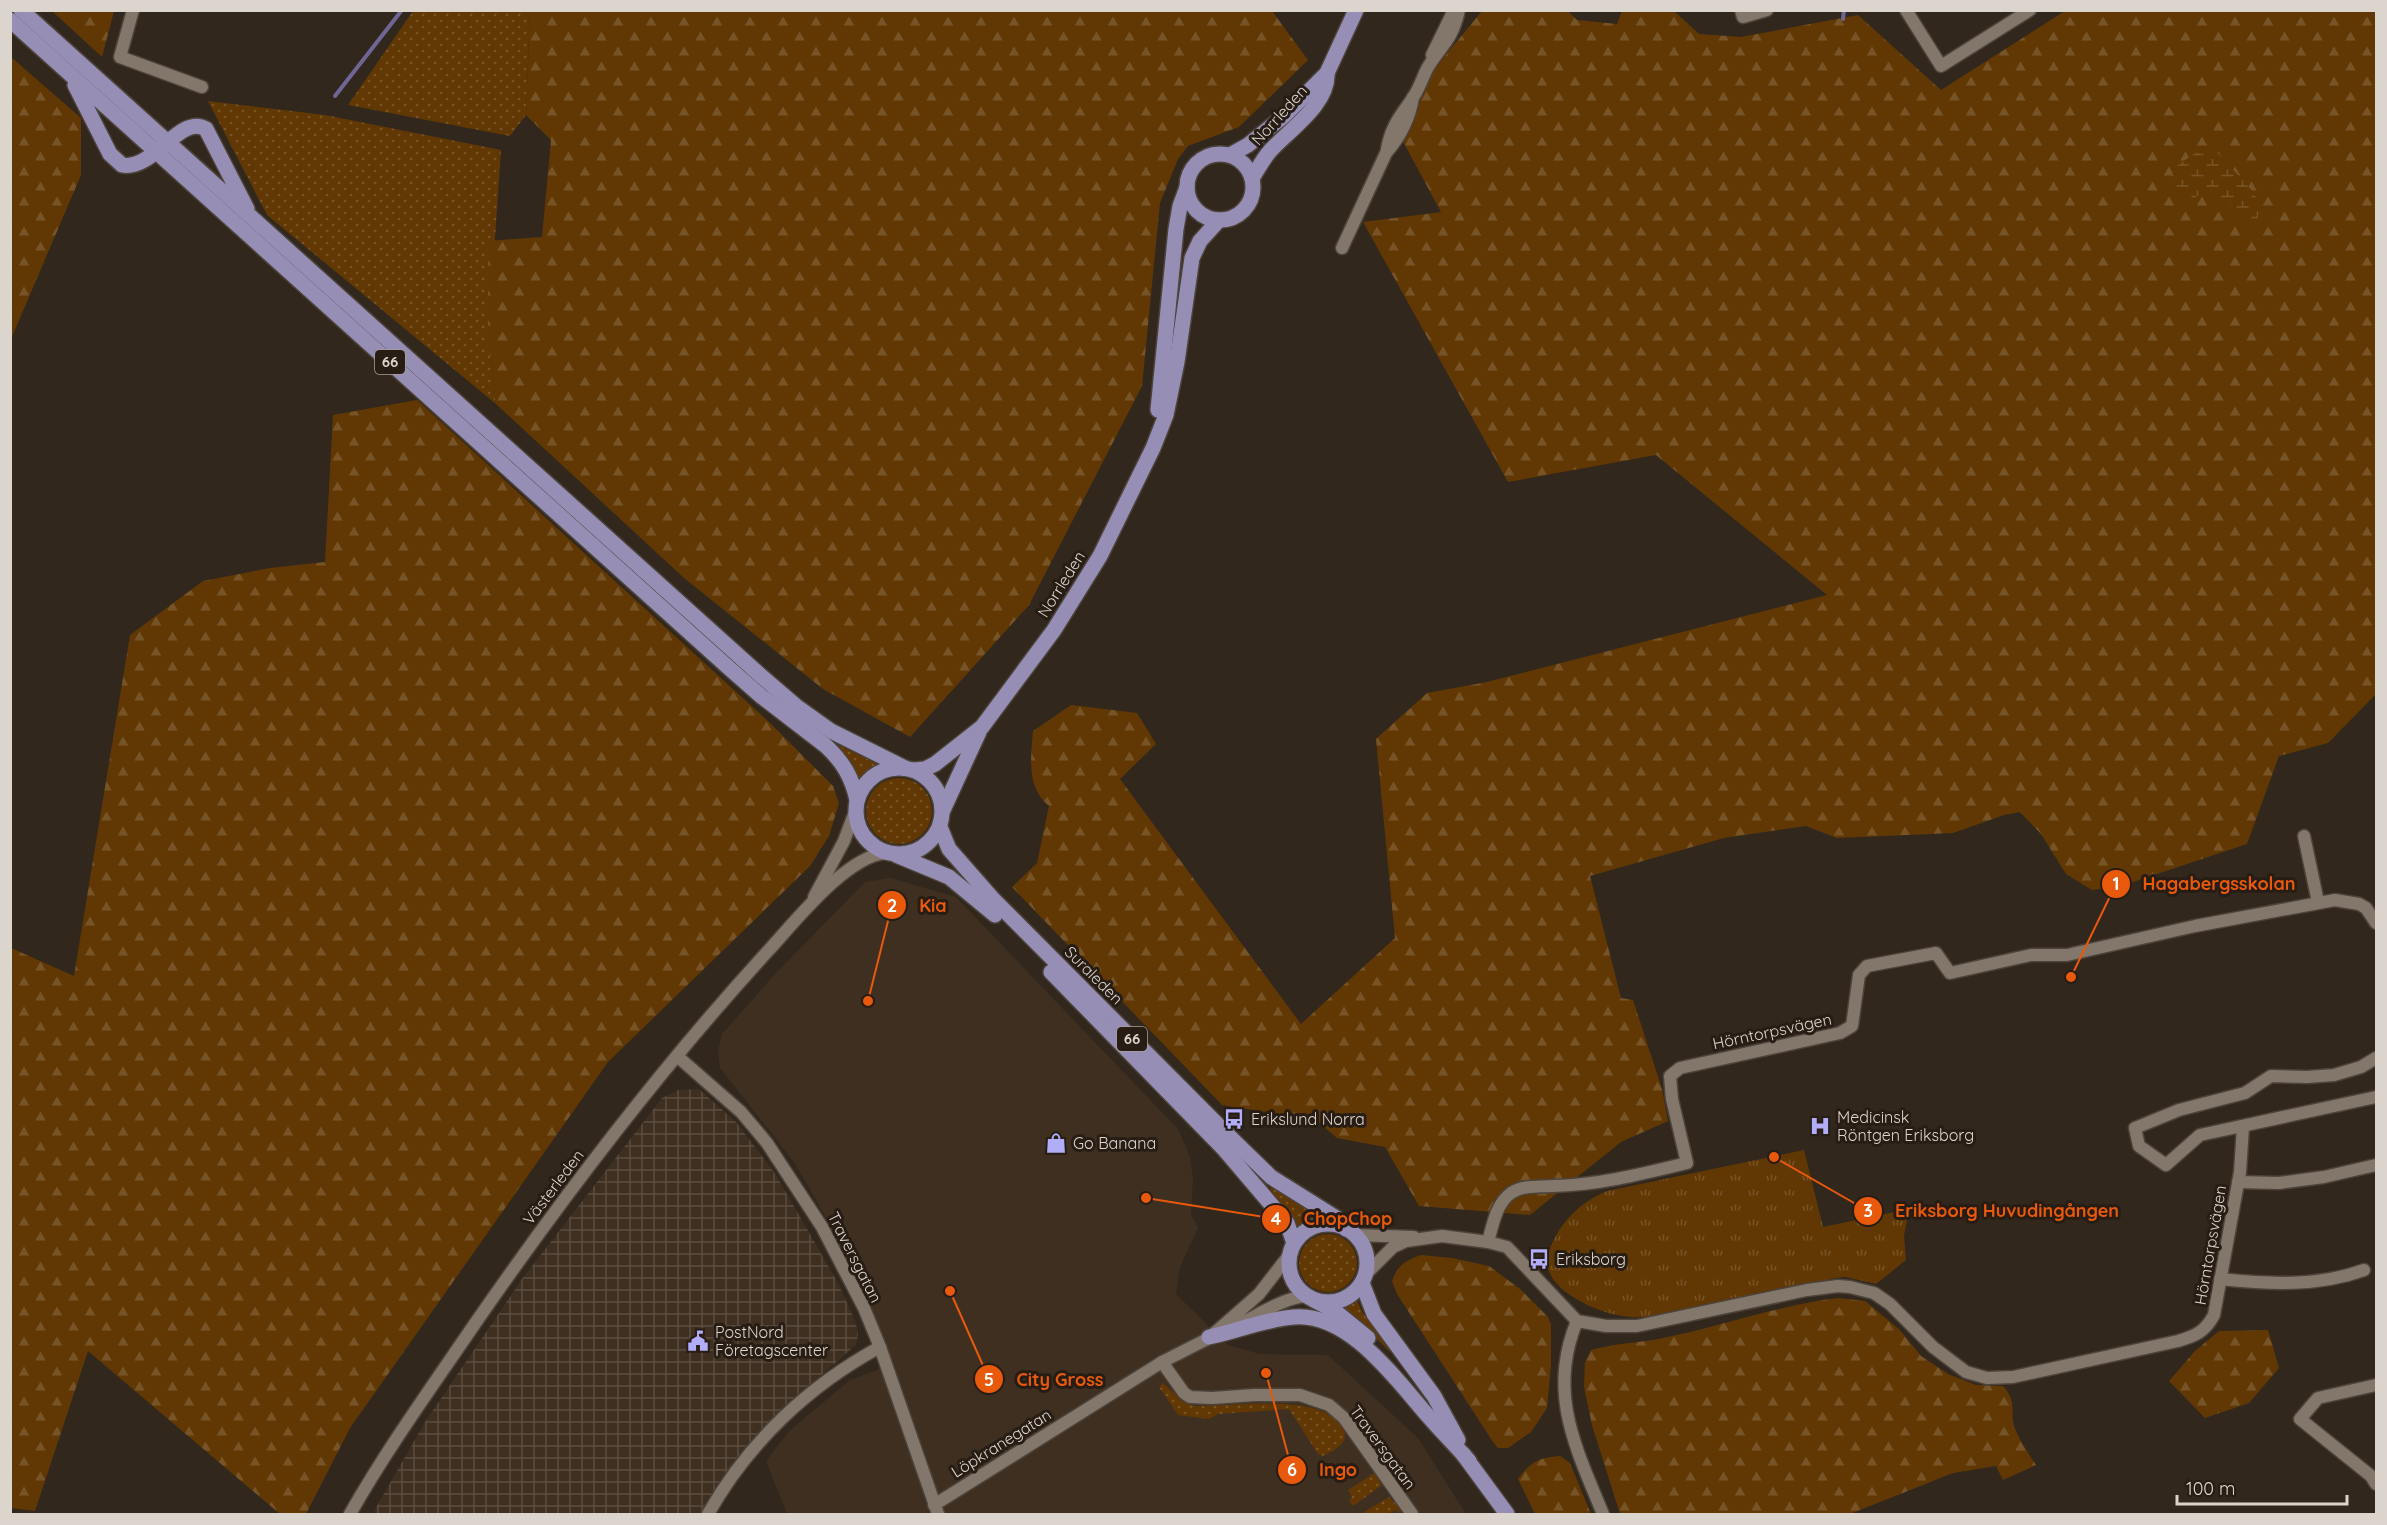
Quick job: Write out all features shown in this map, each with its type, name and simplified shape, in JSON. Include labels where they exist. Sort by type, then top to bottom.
[{"type":"main road","name":"66","points":[[21,10],[162,148],[737,675],[836,755],[851,777],[857,822],[863,836],[874,847],[891,854]]},
{"type":"main road","name":"Norrleden","points":[[1230,156],[1248,145],[1284,116],[1327,74],[1356,10]]},
{"type":"main road","name":"66","points":[[10,20],[59,64],[255,222],[796,706],[848,740],[910,769],[934,784],[940,795],[943,810]]},
{"type":"main road","name":"66","points":[[59,64],[79,91],[113,159],[122,165],[135,165],[147,160],[190,126],[206,129],[255,222]]},
{"type":"main road","name":"Norrleden","points":[[1252,178],[1271,150],[1301,121],[1321,97],[1328,84],[1327,74]]},
{"type":"main road","points":[[1215,154],[1230,156],[1244,164],[1252,178],[1253,192],[1245,209],[1234,217],[1219,220],[1203,215],[1191,203],[1187,187],[1191,172],[1201,160],[1215,154]]},
{"type":"main road","name":"Norrleden","points":[[1153,448],[1176,229],[1180,206],[1187,187]]},
{"type":"main road","name":"Norrleden","points":[[943,810],[982,727],[1054,630],[1094,565],[1153,448],[1166,415],[1177,362],[1192,258],[1200,241],[1219,220]]},
{"type":"main road","name":"Norrleden","points":[[910,769],[924,769],[934,764],[982,727]]},
{"type":"main road","points":[[856,805],[864,785],[875,775],[889,769],[910,769]]},
{"type":"main road","points":[[891,854],[919,850],[931,841],[940,827],[943,810]]},
{"type":"main road","name":"Suraleden","points":[[940,827],[949,849],[992,898],[1225,1132],[1271,1177],[1338,1219],[1351,1232]]},
{"type":"main road","name":"Suraleden","points":[[891,854],[949,877],[984,904],[1223,1148],[1287,1223],[1292,1248]]},
{"type":"main road","points":[[1292,1248],[1304,1232],[1320,1225],[1330,1224],[1351,1232]]},
{"type":"main road","name":"66","points":[[1351,1232],[1361,1243],[1366,1254],[1364,1279],[1374,1314],[1434,1396],[1469,1461]]},
{"type":"main road","name":"66","points":[[1292,1248],[1290,1274],[1294,1284],[1310,1298],[1335,1311],[1381,1351],[1404,1376],[1507,1515]]},
{"type":"main road","points":[[1310,1298],[1326,1303],[1340,1301],[1351,1295],[1364,1279]]},
{"type":"main road","points":[[1209,1337],[1294,1317],[1309,1317],[1328,1323],[1359,1342],[1398,1378],[1428,1416],[1469,1461]]},
{"type":"street","points":[[133,10],[120,57],[202,87]]},
{"type":"street","points":[[1429,65],[1432,52],[1454,10]]},
{"type":"street","points":[[1342,248],[1386,153],[1389,137],[1399,114],[1413,97],[1429,65],[1449,39],[1459,10]]},
{"type":"street","points":[[1742,14],[1767,10]]},
{"type":"street","points":[[1906,10],[1941,66],[2030,10]]},
{"type":"street","name":"Västerleden","points":[[812,902],[844,841],[856,805]]},
{"type":"street","points":[[2304,836],[2318,902]]},
{"type":"street","name":"Västerleden","points":[[350,1515],[389,1448],[506,1278],[600,1152],[677,1056],[812,902],[856,863],[871,855],[891,854]]},
{"type":"street","name":"Hörntorpsvägen","points":[[1488,1242],[1498,1207],[1512,1193],[1526,1187],[1582,1185],[1611,1181],[1687,1163],[1671,1099],[1670,1076],[1680,1068],[1840,1034],[1852,1026],[1859,975],[1867,966],[1936,953],[1950,973],[2031,955],[2067,955],[2195,926],[2335,900],[2353,902],[2366,908],[2376,923]]},
{"type":"street","name":"Traversgatan","points":[[677,1056],[741,1112],[767,1143],[797,1185],[843,1265],[879,1347],[936,1510]]},
{"type":"street","points":[[2376,1058],[2361,1067],[2334,1075],[2271,1077],[2245,1093],[2179,1110],[2135,1128],[2139,1146],[2166,1165],[2200,1135],[2376,1097]]},
{"type":"street","name":"Hörntorpsvägen","points":[[1577,1321],[1606,1326],[1637,1326],[1807,1290],[1838,1286],[1850,1287],[1874,1293],[1890,1304],[1933,1347],[1965,1372],[1987,1378],[2013,1377],[2192,1337],[2202,1332],[2214,1316],[2238,1182],[2243,1127]]},
{"type":"street","points":[[2238,1182],[2279,1183],[2324,1177],[2376,1165]]},
{"type":"street","points":[[1351,1232],[1442,1236],[1488,1242],[1506,1247],[1577,1321],[1564,1360],[1564,1401],[1569,1425],[1603,1515]]},
{"type":"street","points":[[1364,1279],[1393,1247],[1406,1241],[1425,1237]]},
{"type":"street","name":"Löpkranegatan","points":[[1209,1337],[1259,1294],[1280,1270],[1292,1248]]},
{"type":"street","points":[[2220,1279],[2267,1284],[2306,1283],[2351,1275],[2364,1270]]},
{"type":"street","name":"Löpkranegatan","points":[[936,1510],[1162,1362],[1267,1308],[1294,1298],[1310,1298]]},
{"type":"street","points":[[708,1515],[743,1462],[777,1424],[836,1374],[879,1347]]},
{"type":"street","name":"Traversgatan","points":[[1162,1362],[1184,1393],[1190,1396],[1212,1398],[1300,1395],[1329,1405],[1344,1418],[1412,1515]]},
{"type":"street","points":[[2376,1384],[2318,1398],[2300,1419],[2371,1476],[2376,1484]]},
{"type":"shaded area","points":[[891,878],[956,897],[1178,1129],[1190,1157],[1193,1180],[1191,1214],[1198,1228],[1180,1267],[1176,1294],[1228,1345],[1260,1354],[1328,1355],[1418,1438],[1466,1514],[787,1514],[766,1461],[789,1431],[850,1380],[890,1365],[851,1260],[794,1162],[720,1068],[718,1051],[722,1034],[776,973],[865,882]]},
{"type":"shaded area","points":[[699,1089],[737,1123],[776,1175],[838,1283],[855,1320],[858,1334],[856,1345],[805,1389],[737,1458],[700,1514],[377,1514],[374,1511],[425,1422],[522,1279],[662,1098],[678,1090]]},
{"type":"green space","points":[[52,11],[114,11],[102,57]]},
{"type":"green space","points":[[413,11],[530,11],[526,115],[510,136],[348,105]]},
{"type":"green space","points":[[530,11],[1272,11],[1308,60],[1239,127],[1188,146],[1178,159],[1160,203],[1142,386],[1029,605],[910,737],[823,689],[684,578],[496,404],[488,341],[488,241],[542,237],[551,140],[526,115]]},
{"type":"green space","points":[[1482,11],[1568,11],[1577,20],[1617,24],[1622,11],[1674,11],[1699,34],[1741,37],[1858,15],[1941,90],[2065,11],[2376,11],[2376,694],[2328,743],[2279,756],[2247,844],[2121,886],[2092,890],[2066,874],[2041,834],[2020,812],[2004,815],[1953,833],[1837,838],[1806,826],[1724,838],[1590,876],[1621,998],[1633,1000],[1662,1089],[1668,1121],[1621,1142],[1530,1215],[1419,1206],[1385,1147],[1337,1138],[1316,1120],[1222,1105],[1012,887],[1037,863],[1049,806],[1033,781],[1031,762],[1033,731],[1071,705],[1137,713],[1156,744],[1120,779],[1301,1024],[1395,938],[1376,739],[1427,693],[1487,682],[1827,595],[1656,455],[1508,482],[1363,222],[1441,212],[1399,134],[1425,80]]},
{"type":"green space","points":[[11,57],[81,118],[81,175],[11,339]]},
{"type":"green space","points":[[208,101],[325,115],[501,150],[488,341],[496,404],[267,215]]},
{"type":"green space","points":[[2209,151],[2219,154],[2255,194],[2259,211],[2257,223],[2251,227],[2222,199],[2203,191],[2190,202],[2175,196],[2171,179],[2174,168],[2195,153]]},
{"type":"green space","points":[[417,400],[771,724],[833,786],[839,803],[829,836],[810,866],[608,1062],[350,1428],[306,1514],[280,1514],[88,1351],[35,1511],[11,1508],[11,948],[74,976],[130,635],[203,581],[270,568],[325,562],[333,415]]},
{"type":"green space","points":[[838,745],[880,765],[869,770],[860,779]]},
{"type":"green space","points":[[899,778],[912,780],[922,788],[930,798],[932,811],[930,824],[922,834],[912,842],[899,844],[886,842],[876,834],[868,824],[866,811],[868,798],[876,788],[886,780]]},
{"type":"green space","points":[[1804,1150],[1823,1227],[1909,1209],[1904,1236],[1906,1260],[1876,1284],[1845,1277],[1835,1278],[1675,1313],[1630,1317],[1612,1314],[1578,1300],[1563,1290],[1549,1272],[1547,1257],[1565,1222],[1588,1201],[1607,1191]]},
{"type":"green space","points":[[1272,1186],[1324,1217],[1311,1220],[1298,1228],[1294,1219],[1270,1189]]},
{"type":"green space","points":[[1328,1234],[1344,1239],[1352,1247],[1357,1263],[1352,1279],[1344,1287],[1328,1292],[1312,1287],[1304,1279],[1299,1263],[1304,1247],[1312,1239]]},
{"type":"green space","points":[[1421,1255],[1452,1258],[1489,1266],[1520,1289],[1548,1317],[1551,1324],[1551,1365],[1547,1408],[1531,1432],[1508,1448],[1498,1448],[1493,1442],[1397,1294],[1392,1281],[1397,1271],[1407,1261]]},
{"type":"green space","points":[[1838,1298],[1865,1301],[1900,1330],[1921,1356],[1948,1374],[1976,1385],[2003,1386],[2011,1398],[2016,1431],[2036,1465],[2003,1480],[1996,1466],[1953,1473],[1850,1514],[1620,1514],[1592,1425],[1584,1387],[1585,1363],[1591,1350],[1663,1338],[1772,1311]]},
{"type":"green space","points":[[1357,1300],[1362,1312],[1391,1350],[1389,1351],[1363,1325],[1340,1309]]},
{"type":"green space","points":[[2268,1330],[2279,1368],[2249,1403],[2205,1418],[2169,1381],[2195,1351],[2219,1331]]},
{"type":"green space","points":[[1163,1383],[1184,1402],[1195,1406],[1276,1404],[1318,1410],[1334,1418],[1344,1430],[1344,1439],[1331,1452],[1323,1456],[1318,1454],[1289,1409],[1218,1414],[1209,1419],[1178,1415],[1159,1387]]},
{"type":"green space","points":[[1560,1456],[1570,1463],[1591,1514],[1535,1514],[1518,1479],[1527,1468],[1536,1462]]},
{"type":"green space","points":[[1374,1473],[1382,1485],[1353,1506],[1349,1500],[1352,1497],[1348,1490]]},
{"type":"green space","points":[[1389,1497],[1398,1506],[1401,1514],[1395,1510],[1388,1514],[1361,1514]]},
{"type":"waterway","points":[[335,96],[402,10]]},
{"type":"waterway","points":[[1843,19],[1844,10]]},
{"type":"place","name":"Hagabergsskolan","points":[[2071,977]]},
{"type":"place","name":"Kia","points":[[868,1001]]},
{"type":"place","name":"Erikslund Norra","points":[[1234,1119]]},
{"type":"place","name":"Medicinsk Röntgen Eriksborg","points":[[1820,1126]]},
{"type":"place","name":"Go Banana","points":[[1056,1143]]},
{"type":"place","name":"Eriksborg Huvudingången","points":[[1774,1157]]},
{"type":"place","name":"ChopChop","points":[[1146,1198]]},
{"type":"place","name":"Eriksborg","points":[[1539,1259]]},
{"type":"place","name":"City Gross","points":[[950,1291]]},
{"type":"place","name":"PostNord Företagscenter","points":[[698,1341]]},
{"type":"place","name":"Ingo","points":[[1266,1373]]}]
